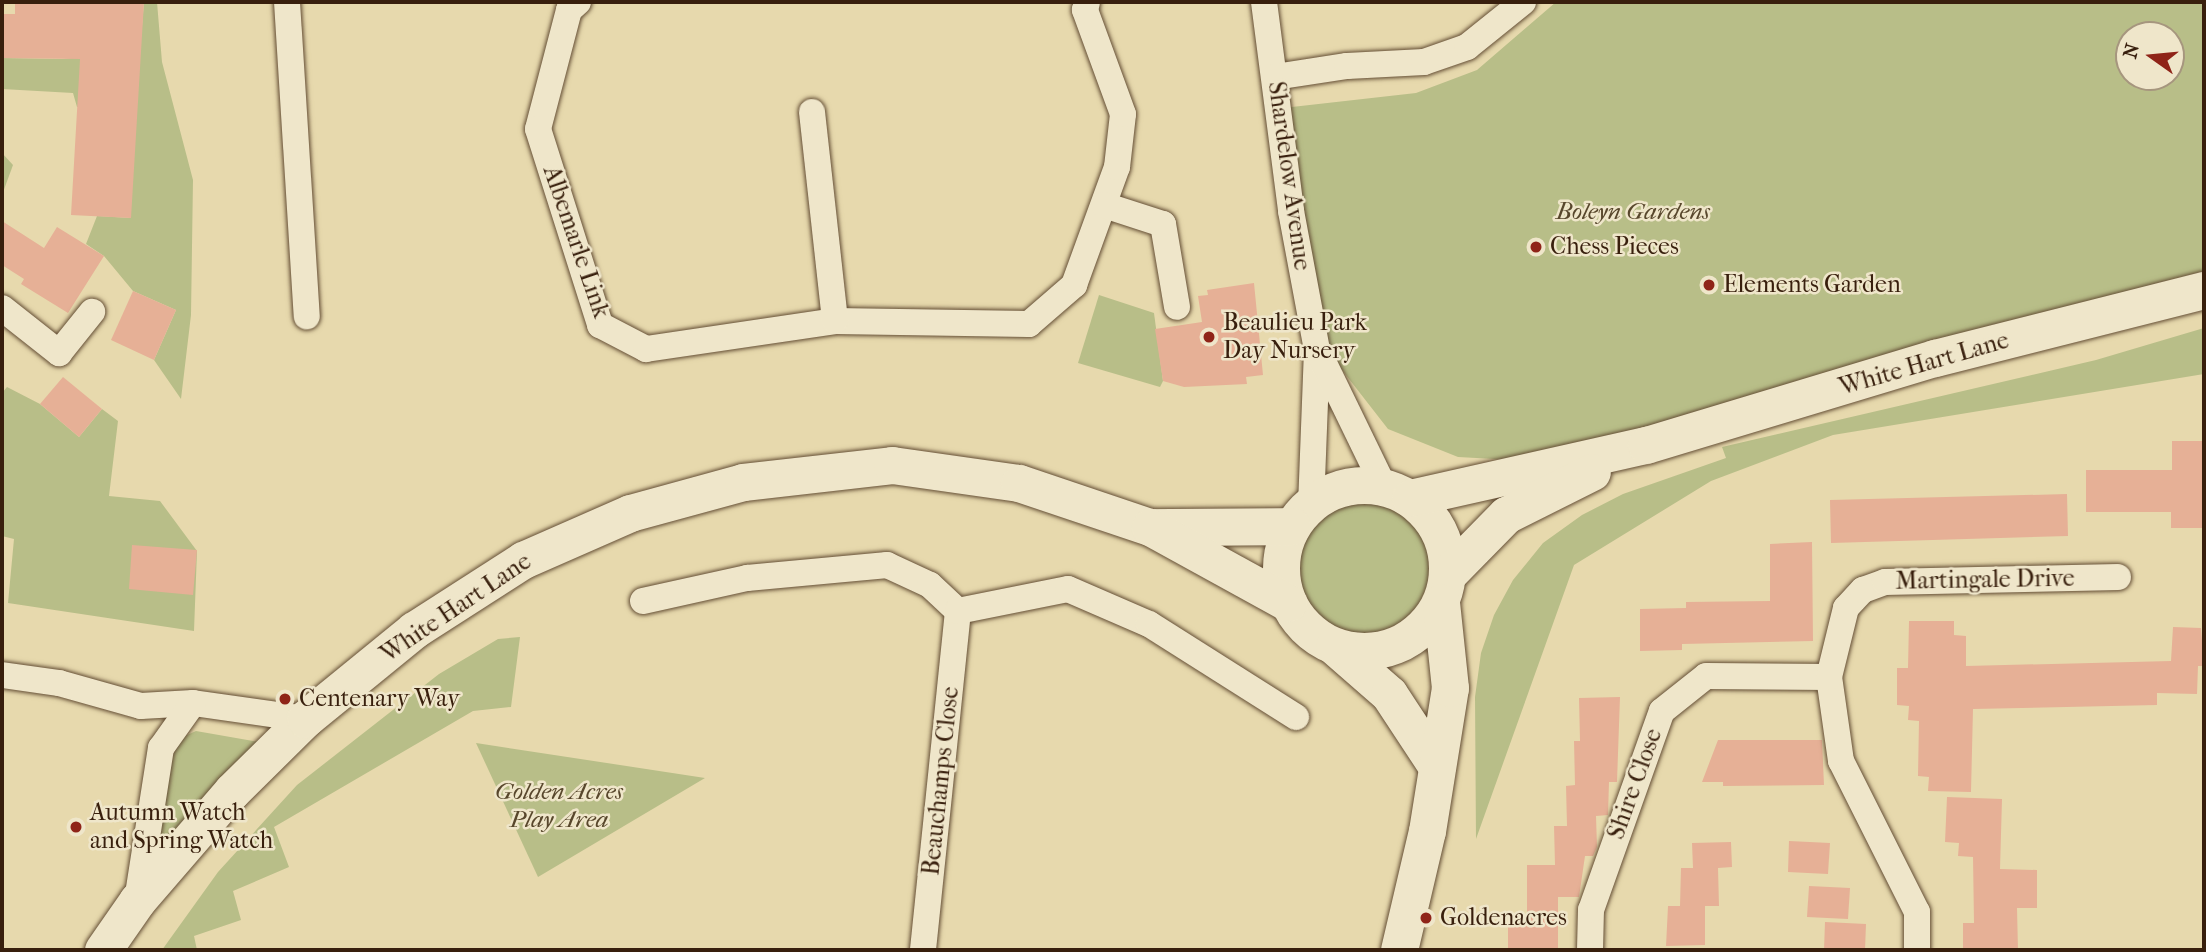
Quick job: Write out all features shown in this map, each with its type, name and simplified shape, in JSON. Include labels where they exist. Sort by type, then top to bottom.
[{"type":"street","points":[[287,2],[307,316]]},
{"type":"street","name":"Albemarle Link","points":[[568,5],[538,129],[600,325],[646,349],[835,321],[1029,324],[1074,285],[1117,167],[1123,114],[1085,10],[1087,2]]},
{"type":"street","name":"Shardelow Avenue","points":[[1265,2],[1291,211],[1317,350],[1302,515]]},
{"type":"street","points":[[1275,77],[1347,66],[1424,62],[1467,47],[1522,2]]},
{"type":"street","points":[[812,113],[835,321]]},
{"type":"street","points":[[1104,205],[1163,225],[1177,307]]},
{"type":"street","name":"White Hart Lane","points":[[1397,493],[1646,445],[1935,358],[2204,290]]},
{"type":"street","points":[[2,308],[59,353],[92,312]]},
{"type":"street","name":"Shardelow Avenue","points":[[1317,350],[1397,493]]},
{"type":"street","name":"White Hart Lane","points":[[1444,588],[1506,515],[1646,445]]},
{"type":"street","name":"White Hart Lane","points":[[103,950],[137,901],[232,791],[305,719],[414,630],[523,560],[630,513],[743,482],[892,465],[1019,482],[1150,527],[1288,603]]},
{"type":"street","points":[[1399,950],[1437,766],[1450,688],[1444,544],[1431,518],[1397,493],[1346,487],[1302,515],[1283,546],[1281,575],[1288,603],[1309,632],[1335,646],[1389,694],[1437,766]]},
{"type":"street","name":"White Hart Lane","points":[[1150,527],[1302,515]]},
{"type":"street","points":[[643,601],[747,578],[887,565],[930,585],[957,611],[1068,589],[1149,624],[1296,717]]},
{"type":"street","name":"Martingale Drive","points":[[1917,950],[1917,912],[1841,761],[1829,677],[1846,608],[1863,590],[1885,582],[2118,578]]},
{"type":"street","points":[[1335,646],[1379,651],[1406,641],[1425,626],[1444,588]]},
{"type":"street","name":"Beauchamps Close","points":[[923,950],[957,611]]},
{"type":"street","points":[[2,676],[58,683],[141,706],[193,703],[305,719]]},
{"type":"street","name":"Shire Close","points":[[1590,950],[1591,910],[1662,711],[1706,676],[1829,677]]},
{"type":"street","name":"White Hart Lane","points":[[137,901],[161,748],[193,703]]},
{"type":"green space","points":[[144,2],[157,2],[162,62],[193,180],[191,315],[181,399],[154,360],[176,310],[133,291],[104,256],[86,244],[97,216],[131,218],[99,108],[77,107],[73,93],[2,89],[2,58],[63,59],[140,50]]},
{"type":"green space","name":"Boleyn Gardens","points":[[1556,2],[2204,2],[2204,271],[1944,339],[1652,427],[1513,460],[1458,457],[1388,429],[1328,352],[1283,108],[1416,93],[1477,70]]},
{"type":"green space","points":[[2,153],[13,165],[2,195]]},
{"type":"green space","points":[[1099,295],[1154,313],[1163,381],[1160,387],[1078,363]]},
{"type":"green space","points":[[2204,328],[2204,374],[1833,435],[1711,481],[1574,565],[1476,839],[1475,697],[1481,653],[1494,615],[1513,580],[1543,543],[1582,515],[1623,494],[1726,458],[1722,447],[2096,360]]},
{"type":"green space","points":[[7,387],[40,404],[79,437],[102,409],[118,421],[109,496],[160,501],[197,551],[194,631],[8,603],[14,539],[2,536],[2,393]]},
{"type":"green space","points":[[1364,503],[1389,508],[1410,522],[1424,543],[1429,568],[1424,593],[1410,614],[1389,628],[1364,633],[1339,628],[1318,614],[1304,593],[1299,568],[1304,543],[1318,522],[1339,508]]},
{"type":"green space","points":[[520,637],[511,707],[473,711],[274,827],[289,867],[233,891],[241,920],[194,936],[197,950],[162,950],[218,872],[297,785],[439,674],[498,639]]},
{"type":"green space","points":[[196,731],[271,744],[152,870],[176,740]]},
{"type":"green space","name":"Golden Acres Play Area","points":[[476,743],[705,778],[538,877]]},
{"type":"building","points":[[15,2],[144,2],[131,218],[71,215],[80,59],[2,58],[2,14],[15,14]]},
{"type":"building","points":[[2,221],[44,248],[57,227],[104,256],[68,313],[21,284],[24,279],[2,265]]},
{"type":"building","name":"Beaulieu Park Day Nursery","points":[[1254,283],[1263,375],[1246,377],[1247,384],[1184,387],[1163,381],[1155,329],[1202,322],[1198,296],[1208,295],[1207,290]]},
{"type":"building","points":[[133,291],[176,310],[154,360],[111,340]]},
{"type":"building","points":[[63,377],[102,409],[79,437],[40,404]]},
{"type":"building","points":[[2172,441],[2204,441],[2204,528],[2171,528],[2171,512],[2086,512],[2086,470],[2172,470]]},
{"type":"building","points":[[2067,494],[2068,536],[1831,543],[1830,500]]},
{"type":"building","points":[[1812,542],[1813,641],[1682,644],[1682,650],[1640,651],[1640,609],[1686,608],[1686,602],[1770,601],[1770,544]]},
{"type":"building","points":[[132,545],[197,550],[193,595],[129,589]]},
{"type":"building","points":[[1909,621],[1954,621],[1954,635],[1966,636],[1966,666],[2171,661],[2173,627],[2201,628],[2204,666],[2198,666],[2197,694],[2157,693],[2157,705],[1973,709],[1971,792],[1928,791],[1929,777],[1918,776],[1919,721],[1908,720],[1909,706],[1897,705],[1897,668],[1908,668]]},
{"type":"building","points":[[1620,697],[1617,782],[1609,782],[1608,815],[1596,816],[1597,847],[1593,856],[1585,856],[1579,897],[1558,897],[1558,950],[1508,950],[1508,920],[1527,920],[1527,865],[1555,865],[1554,826],[1567,826],[1566,786],[1575,785],[1574,741],[1580,741],[1579,698]]},
{"type":"building","points":[[1718,740],[1822,740],[1824,785],[1723,786],[1723,782],[1702,782]]},
{"type":"building","points":[[1947,797],[2002,799],[2000,869],[2037,870],[2037,908],[2017,908],[2018,950],[1963,950],[1963,923],[1974,923],[1973,857],[1958,856],[1959,843],[1945,842]]},
{"type":"building","points":[[1789,841],[1830,843],[1828,874],[1788,872]]},
{"type":"building","points":[[1731,842],[1732,867],[1718,868],[1719,906],[1705,906],[1705,945],[1666,946],[1668,906],[1680,906],[1681,868],[1693,868],[1692,843]]},
{"type":"building","points":[[1809,886],[1850,888],[1848,919],[1807,917]]},
{"type":"building","points":[[1825,922],[1866,924],[1865,950],[1824,950]]},
{"type":"place","name":"Chess Pieces","points":[[1536,247]]},
{"type":"place","name":"Elements Garden","points":[[1709,285]]},
{"type":"place","name":"Beaulieu Park Day Nursery","points":[[1209,337]]},
{"type":"place","name":"Centenary Way","points":[[285,699]]},
{"type":"place","name":"Autumn Watch and Spring Watch","points":[[76,827]]},
{"type":"place","name":"Goldenacres","points":[[1426,918]]}]
